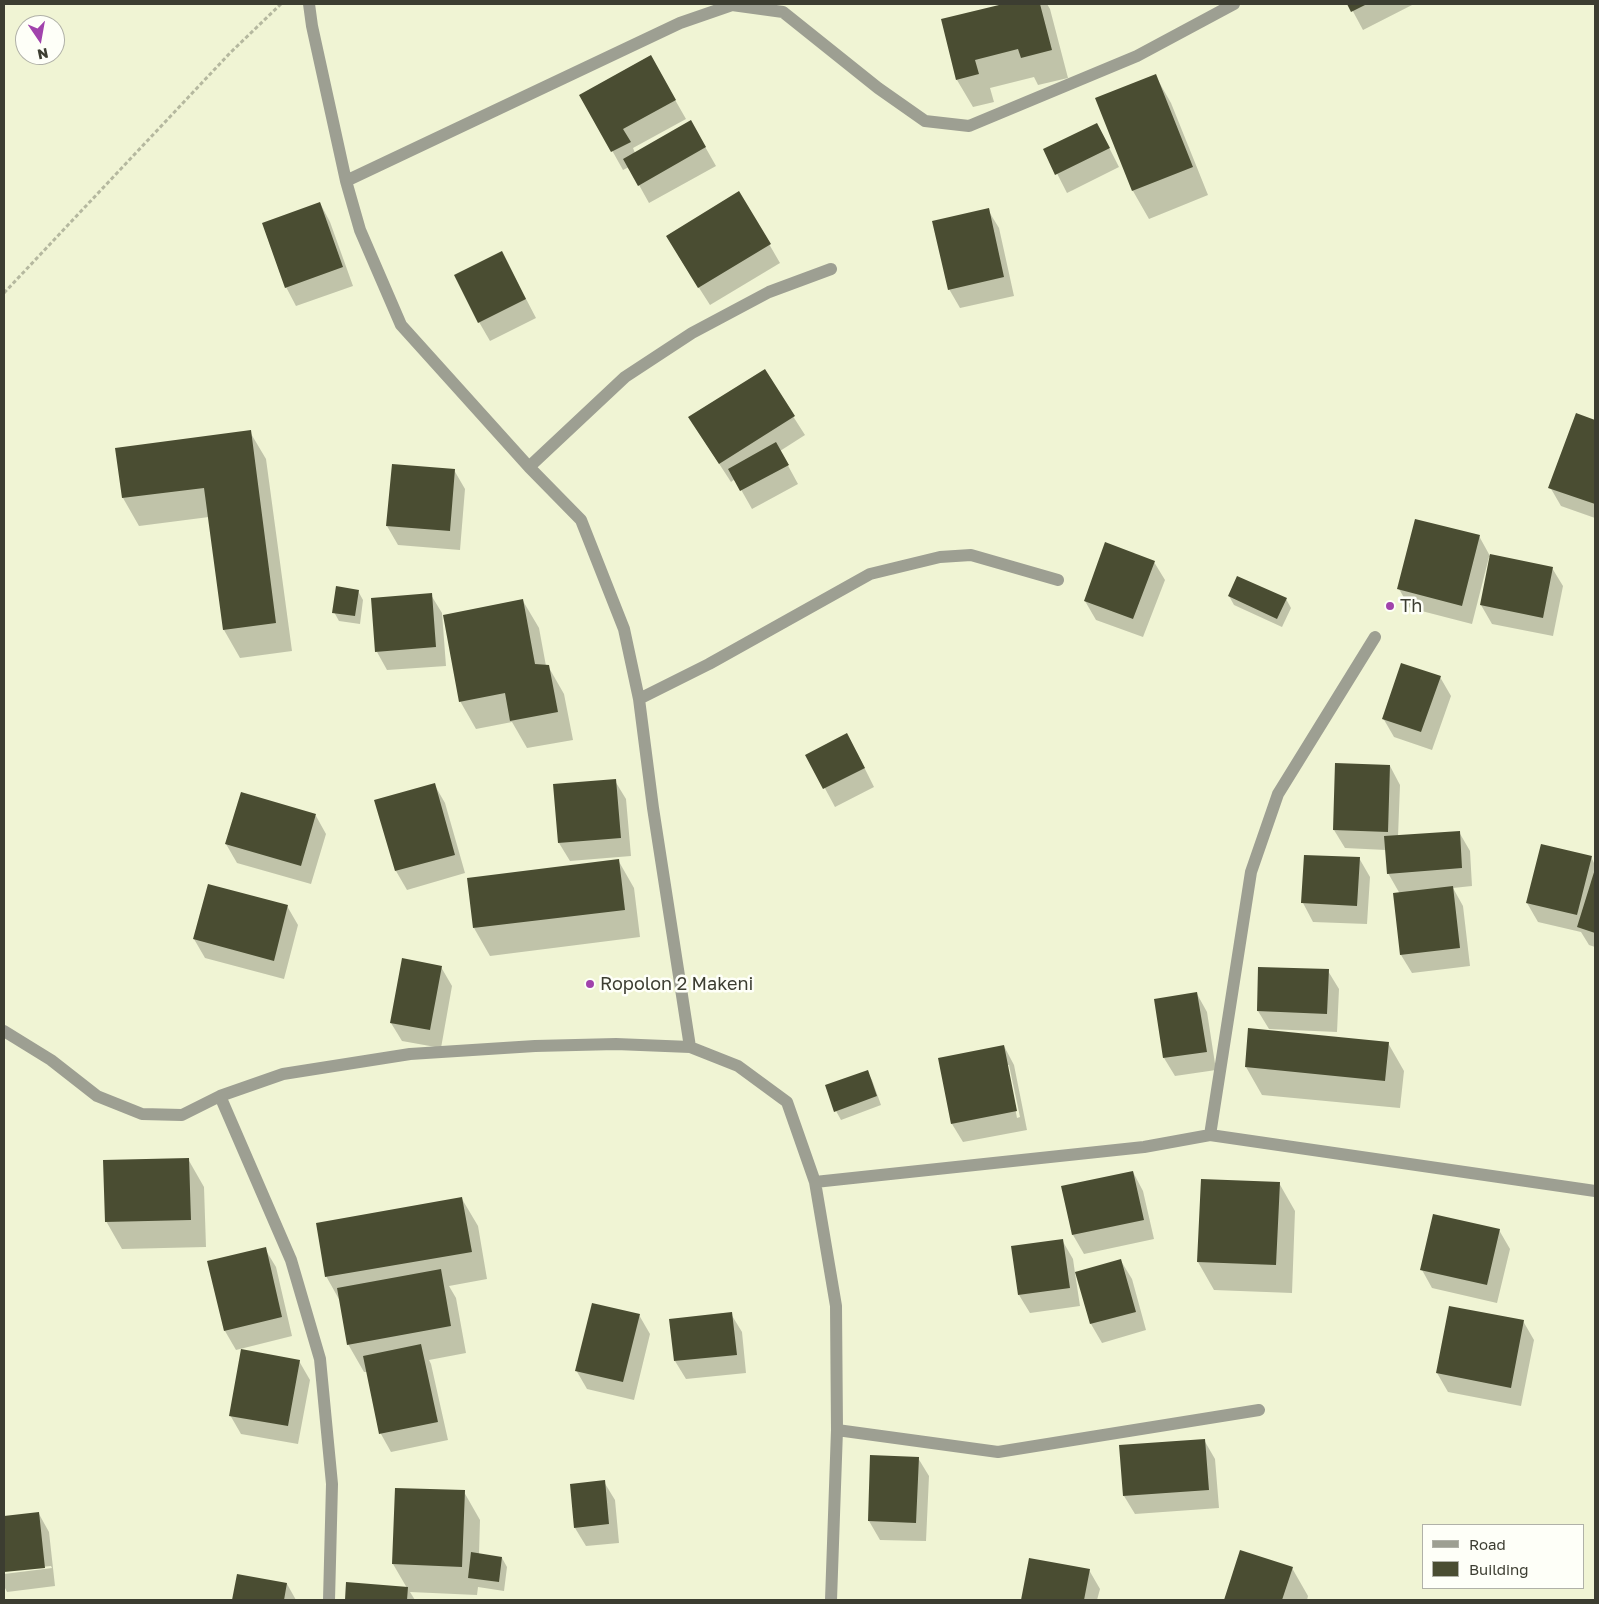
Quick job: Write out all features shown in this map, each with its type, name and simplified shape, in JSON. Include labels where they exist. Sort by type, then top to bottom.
[{"type":"street","points":[[309,4],[312,26],[346,181],[360,230],[401,325],[529,468],[581,520],[624,629],[639,699],[653,808],[690,1047]]},
{"type":"street","points":[[346,181],[680,23],[732,5],[783,12],[878,88],[924,121],[969,126],[1137,56],[1234,4]]},
{"type":"street","points":[[529,468],[632,372],[692,333],[769,292],[831,269]]},
{"type":"street","points":[[639,699],[708,664],[870,574],[940,557],[971,555],[1058,580]]},
{"type":"street","points":[[1210,1135],[1251,872],[1278,794],[1375,636]]},
{"type":"street","points":[[4,1032],[51,1060],[97,1096],[142,1114],[182,1114],[220,1096],[283,1074],[410,1054],[535,1046],[616,1044],[690,1047],[738,1066],[787,1102],[815,1182],[836,1306],[837,1430],[831,1600]]},
{"type":"street","points":[[220,1096],[290,1260],[320,1359],[332,1484],[329,1600]]},
{"type":"street","points":[[815,1182],[1144,1147],[1210,1135],[1595,1191]]},
{"type":"street","points":[[837,1430],[998,1452],[1259,1410]]},
{"type":"path","points":[[4,294],[230,53],[281,4]]},
{"type":"building","points":[[998,4],[1040,4],[1052,50],[1021,58],[1018,49],[975,60],[979,74],[956,80],[941,19]]},
{"type":"building","points":[[1347,4],[1367,4],[1351,12]]},
{"type":"building","points":[[651,55],[676,100],[623,129],[631,142],[611,152],[579,95]]},
{"type":"building","points":[[1156,74],[1193,167],[1132,191],[1095,98]]},
{"type":"building","points":[[691,120],[706,147],[638,186],[623,159]]},
{"type":"building","points":[[1097,123],[1110,148],[1055,175],[1043,149]]},
{"type":"building","points":[[739,191],[771,244],[698,288],[666,236]]},
{"type":"building","points":[[320,202],[343,267],[285,288],[262,223]]},
{"type":"building","points":[[989,208],[1004,277],[948,290],[932,221]]},
{"type":"building","points":[[502,251],[526,299],[478,323],[454,275]]},
{"type":"building","points":[[765,369],[795,416],[719,464],[688,417]]},
{"type":"building","points":[[1576,413],[1595,420],[1595,504],[1548,488]]},
{"type":"building","points":[[251,430],[276,623],[223,630],[204,488],[122,498],[115,448]]},
{"type":"building","points":[[776,442],[789,465],[740,491],[728,469]]},
{"type":"building","points":[[392,464],[455,469],[450,531],[386,526]]},
{"type":"building","points":[[1415,519],[1480,535],[1462,606],[1397,589]]},
{"type":"building","points":[[1105,542],[1155,561],[1133,619],[1084,601]]},
{"type":"building","points":[[1490,554],[1553,567],[1543,618],[1480,605]]},
{"type":"building","points":[[1237,576],[1287,598],[1277,619],[1228,596]]},
{"type":"building","points":[[336,586],[359,590],[355,616],[332,613]]},
{"type":"building","points":[[432,593],[436,647],[375,652],[371,598]]},
{"type":"building","points":[[523,599],[535,664],[549,665],[558,712],[510,721],[505,693],[459,702],[443,615]]},
{"type":"building","points":[[1401,663],[1441,676],[1421,732],[1382,719]]},
{"type":"building","points":[[847,733],[865,768],[823,789],[805,755]]},
{"type":"building","points":[[1335,763],[1390,765],[1388,832],[1333,830]]},
{"type":"building","points":[[616,779],[621,838],[558,843],[553,784]]},
{"type":"building","points":[[435,783],[455,855],[395,871],[374,800]]},
{"type":"building","points":[[241,792],[316,814],[301,866],[225,844]]},
{"type":"building","points":[[1460,831],[1462,868],[1387,874],[1384,836]]},
{"type":"building","points":[[1541,844],[1592,856],[1577,915],[1526,903]]},
{"type":"building","points":[[1304,855],[1360,857],[1357,906],[1301,903]]},
{"type":"building","points":[[619,859],[625,910],[473,928],[467,878]]},
{"type":"building","points":[[1595,869],[1595,933],[1577,927]]},
{"type":"building","points":[[208,884],[288,905],[274,961],[193,939]]},
{"type":"building","points":[[1453,886],[1460,948],[1400,955],[1393,893]]},
{"type":"building","points":[[402,958],[442,966],[430,1030],[390,1023]]},
{"type":"building","points":[[1258,967],[1329,969],[1327,1014],[1257,1011]]},
{"type":"building","points":[[1197,992],[1207,1052],[1163,1058],[1154,999]]},
{"type":"building","points":[[1248,1028],[1389,1042],[1385,1081],[1245,1067]]},
{"type":"building","points":[[1004,1045],[1017,1111],[951,1124],[938,1058]]},
{"type":"building","points":[[868,1070],[877,1096],[834,1112],[825,1085]]},
{"type":"building","points":[[189,1158],[191,1220],[105,1222],[103,1160]]},
{"type":"building","points":[[1133,1171],[1144,1220],[1072,1235],[1061,1186]]},
{"type":"building","points":[[1201,1179],[1280,1182],[1276,1265],[1197,1262]]},
{"type":"building","points":[[462,1197],[472,1252],[325,1277],[316,1223]]},
{"type":"building","points":[[1433,1214],[1500,1229],[1487,1285],[1420,1270]]},
{"type":"building","points":[[1063,1239],[1070,1288],[1018,1295],[1011,1246]]},
{"type":"building","points":[[266,1247],[282,1317],[224,1331],[207,1261]]},
{"type":"building","points":[[1121,1259],[1136,1312],[1090,1324],[1075,1272]]},
{"type":"building","points":[[441,1269],[451,1326],[347,1345],[337,1288]]},
{"type":"building","points":[[592,1303],[640,1314],[623,1382],[575,1371]]},
{"type":"building","points":[[1449,1306],[1524,1320],[1511,1388],[1436,1373]]},
{"type":"building","points":[[732,1312],[737,1355],[674,1361],[669,1319]]},
{"type":"building","points":[[421,1344],[438,1422],[379,1434],[363,1356]]},
{"type":"building","points":[[241,1349],[300,1360],[288,1426],[229,1416]]},
{"type":"building","points":[[1205,1439],[1209,1490],[1123,1496],[1119,1445]]},
{"type":"building","points":[[870,1455],[919,1457],[916,1523],[868,1521]]},
{"type":"building","points":[[605,1480],[609,1524],[574,1528],[570,1484]]},
{"type":"building","points":[[395,1488],[465,1490],[462,1567],[392,1564]]},
{"type":"building","points":[[39,1512],[45,1568],[4,1572],[4,1516]]},
{"type":"building","points":[[1240,1550],[1293,1567],[1282,1600],[1224,1600]]},
{"type":"building","points":[[471,1552],[502,1557],[499,1582],[468,1578]]},
{"type":"building","points":[[1029,1558],[1090,1569],[1084,1600],[1021,1600]]},
{"type":"building","points":[[237,1574],[287,1583],[284,1600],[232,1600]]},
{"type":"building","points":[[346,1582],[408,1587],[407,1600],[345,1600]]},
{"type":"place","name":"Th","points":[[1390,606]]},
{"type":"place","name":"Ropolon 2 Makeni","points":[[590,984]]}]
